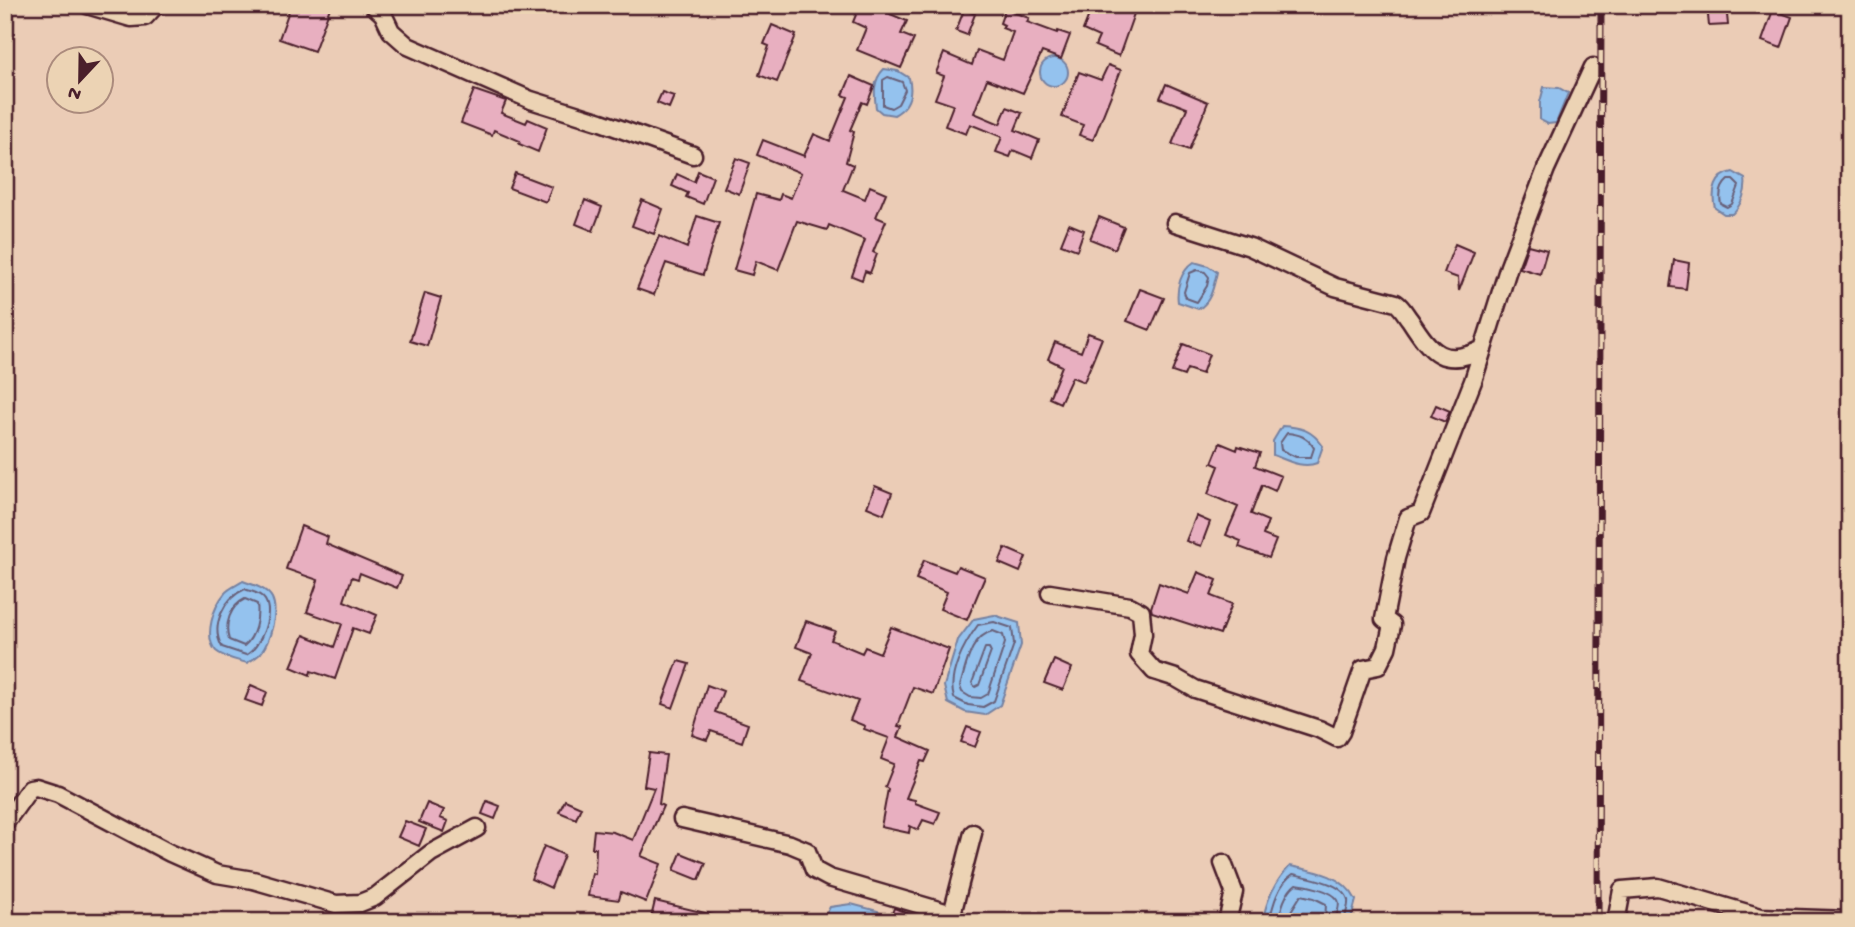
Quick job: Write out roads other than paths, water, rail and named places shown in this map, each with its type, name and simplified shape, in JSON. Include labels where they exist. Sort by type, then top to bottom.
[{"type":"street","points":[[87,5],[131,18],[145,18],[156,5]]},
{"type":"street","points":[[373,5],[383,14],[391,31],[408,46],[531,100],[693,155]]},
{"type":"street","points":[[1050,593],[1130,606],[1141,611],[1143,634],[1139,654],[1154,671],[1337,738],[1363,669],[1378,666],[1387,648],[1391,625],[1384,619],[1396,558],[1408,518],[1421,513],[1473,381],[1509,266],[1546,169],[1592,67]]},
{"type":"street","points":[[1175,223],[1250,247],[1335,287],[1396,303],[1402,307],[1411,323],[1436,352],[1455,359],[1483,349]]},
{"type":"street","points":[[5,823],[30,788],[36,787],[58,794],[208,870],[336,904],[360,903],[375,897],[431,853],[477,828]]},
{"type":"street","points":[[682,819],[790,844],[807,851],[814,870],[829,878],[957,918],[973,833]]},
{"type":"street","points":[[1223,863],[1234,892],[1227,922]]},
{"type":"street","points":[[1616,922],[1622,890],[1658,887],[1760,917],[1850,920]]},
{"type":"water","points":[[1054,58],[1064,62],[1068,72],[1064,82],[1054,86],[1044,82],[1040,72],[1044,62]]},
{"type":"water","points":[[884,69],[898,71],[909,78],[909,100],[894,115],[882,113],[876,108],[875,87]]},
{"type":"water","points":[[1544,87],[1559,88],[1568,93],[1556,123],[1548,124],[1540,120],[1540,102]]},
{"type":"water","points":[[1733,172],[1745,179],[1744,193],[1735,211],[1732,214],[1724,214],[1715,208],[1714,190],[1718,180]]},
{"type":"water","points":[[1194,262],[1217,272],[1209,298],[1198,309],[1178,302],[1180,280]]},
{"type":"water","points":[[1282,426],[1306,430],[1315,436],[1323,446],[1317,463],[1300,464],[1273,455],[1273,441]]},
{"type":"water","points":[[243,581],[267,592],[274,604],[272,626],[264,648],[247,663],[216,651],[210,637],[214,613],[221,599],[225,593]]},
{"type":"water","points":[[994,615],[1019,623],[1021,645],[1000,705],[985,715],[965,712],[948,703],[944,686],[958,640],[974,619]]},
{"type":"water","points":[[1290,866],[1328,876],[1344,885],[1356,900],[1350,922],[1262,922],[1272,892]]},
{"type":"water","points":[[851,904],[878,911],[883,922],[822,922],[830,907]]},
{"type":"railway","points":[[1598,922],[1601,5]]}]
